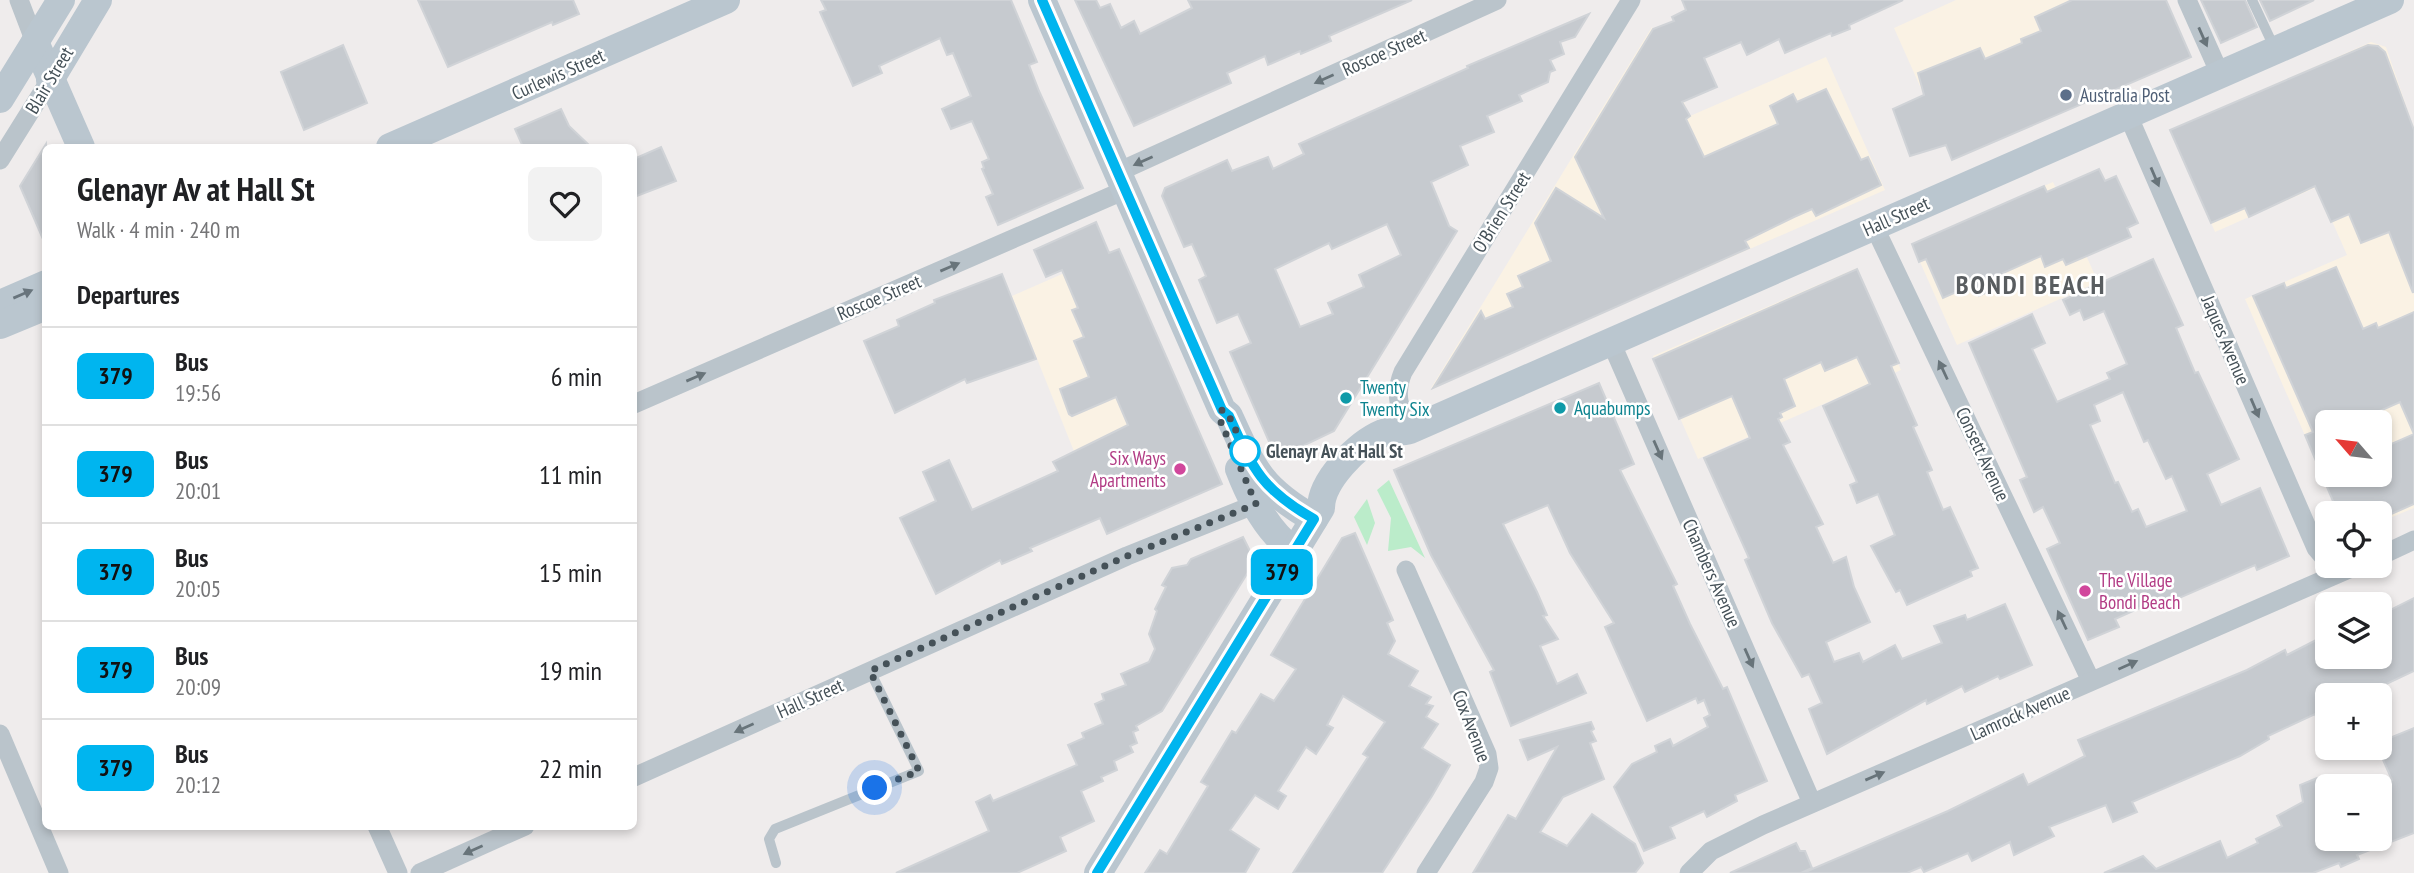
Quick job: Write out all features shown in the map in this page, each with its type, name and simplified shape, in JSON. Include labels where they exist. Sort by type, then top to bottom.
[{"type":"street","points":[[19,0],[80,144]]},
{"type":"street","name":"Blair Street","points":[[0,99],[61,0]]},
{"type":"street","name":"Blair Street","points":[[0,160],[98,0]]},
{"type":"street","name":"Curlewis Street","points":[[397,144],[726,0]]},
{"type":"street","points":[[1042,0],[1222,410],[1229,416],[1255,474],[1282,500],[1317,514]]},
{"type":"street","name":"Roscoe Street","points":[[637,403],[1121,181],[1497,0]]},
{"type":"street","name":"O'Brien Street","points":[[1406,431],[1397,394],[1403,372],[1631,0]]},
{"type":"street","points":[[2187,0],[2220,75]]},
{"type":"street","name":"Hall Street","points":[[1406,431],[2390,0]]},
{"type":"street","name":"Jaques Avenue","points":[[2128,115],[2315,546]]},
{"type":"street","name":"Consett Avenue","points":[[1874,226],[2091,681]]},
{"type":"street","points":[[0,303],[42,286]]},
{"type":"street","points":[[0,325],[42,308]]},
{"type":"street","name":"Chambers Avenue","points":[[1611,342],[1812,803]]},
{"type":"street","points":[[1222,410],[1220,420],[1256,504],[1280,540],[1294,551]]},
{"type":"street","points":[[1098,873],[1317,514],[1332,503],[1344,486],[1406,431]]},
{"type":"street","name":"Hall Street","points":[[637,776],[1127,556],[1256,504]]},
{"type":"street","points":[[2392,550],[2414,540]]},
{"type":"street","name":"Cox Avenue","points":[[1406,570],[1487,754],[1489,768],[1484,782],[1426,873]]},
{"type":"street","name":"Lamrock Avenue","points":[[1689,873],[1711,851],[1812,803],[2091,681],[2315,578]]},
{"type":"street","points":[[0,734],[59,873]]},
{"type":"street","points":[[379,830],[398,873]]},
{"type":"street","points":[[420,873],[516,830]]},
{"type":"lane","points":[[2252,0],[2275,50]]},
{"type":"lane","points":[[776,863],[769,839],[775,829],[919,771],[870,671]]},
{"type":"shaded area","points":[[1956,0],[2165,0],[2190,57],[1953,160],[1894,28]]},
{"type":"shaded area","points":[[1652,27],[1690,116],[1826,57],[1885,190],[1431,388]]},
{"type":"shaded area","points":[[2371,42],[2386,47],[2414,129],[2414,508],[2392,517],[2392,501],[2334,501],[2328,487],[2392,487],[2392,410],[2315,410],[2315,458],[2245,299],[2347,255],[2317,187],[2215,232],[2171,130]]},
{"type":"shaded area","points":[[2053,182],[2098,282],[1957,345],[1912,244]]},
{"type":"shaded area","points":[[1119,249],[1222,484],[1107,534],[1012,296]]},
{"type":"shaded area","points":[[1857,268],[1901,370],[1698,459],[1653,356]]},
{"type":"green space","points":[[1389,480],[1425,558],[1411,547],[1388,551],[1391,518],[1377,490]]},
{"type":"green space","points":[[1367,499],[1375,523],[1367,545],[1354,517]]},
{"type":"building","points":[[418,0],[573,0],[579,14],[553,25],[552,22],[448,67]]},
{"type":"building","points":[[821,0],[1011,0],[1037,62],[1029,65],[1083,188],[998,225],[986,197],[993,194],[982,169],[982,162],[989,159],[972,121],[951,129],[942,109],[971,96],[953,53],[947,55],[940,38],[879,66],[882,73],[853,86],[820,12],[826,10]]},
{"type":"building","points":[[1075,0],[1096,0],[1100,8],[1110,4],[1121,28],[1134,21],[1140,34],[1192,8],[1188,0],[1412,0],[1329,36],[1331,41],[1301,54],[1300,51],[1268,65],[1265,56],[1227,73],[1231,83],[1134,126]]},
{"type":"building","points":[[1682,0],[1903,0],[1849,25],[1850,29],[1832,36],[1831,33],[1785,53],[1779,39],[1747,55],[1741,42],[1704,58],[1717,87],[1682,102],[1690,116],[1686,119],[1704,157],[1778,124],[1770,106],[1793,94],[1797,102],[1826,89],[1861,160],[1868,157],[1881,185],[1816,216],[1812,209],[1794,217],[1745,241],[1749,248],[1433,388],[1481,311],[1485,319],[1513,307],[1507,294],[1523,287],[1518,276],[1551,261],[1535,223],[1556,188],[1604,218],[1575,157],[1653,29],[1674,21],[1672,17],[1686,10]]},
{"type":"building","points":[[2072,0],[2166,0],[2191,57],[1952,160],[1946,145],[1910,156],[1893,109],[1924,95],[1918,73],[1980,48],[1985,59],[2022,43],[2021,39],[2041,31],[2035,17]]},
{"type":"building","points":[[2201,0],[2245,0],[2257,27],[2221,43]]},
{"type":"building","points":[[2260,0],[2314,0],[2270,21]]},
{"type":"building","points":[[1589,14],[1575,37],[1560,42],[1564,54],[1550,60],[1555,70],[1550,72],[1548,82],[1519,95],[1522,101],[1487,116],[1494,132],[1460,146],[1468,165],[1431,182],[1449,226],[1457,231],[1334,431],[1282,456],[1274,453],[1230,352],[1251,343],[1238,314],[1217,323],[1199,280],[1206,276],[1192,244],[1184,247],[1162,196],[1165,188],[1227,160],[1232,171],[1268,157],[1273,169],[1304,154],[1299,144],[1468,68],[1467,66]],"holes":[[[1387,224],[1401,255],[1359,275],[1364,287],[1328,303],[1333,314],[1300,327],[1275,269],[1329,243],[1332,249]]]},
{"type":"building","points":[[343,45],[367,103],[304,130],[281,72]]},
{"type":"building","points":[[2368,45],[2378,46],[2385,52],[2414,130],[2413,293],[2389,232],[2361,243],[2349,214],[2331,222],[2315,186],[2249,217],[2245,208],[2211,223],[2170,130]]},
{"type":"building","points":[[561,109],[569,126],[588,144],[522,144],[515,129]]},
{"type":"building","points":[[661,147],[676,181],[637,196],[637,158]]},
{"type":"building","points":[[42,150],[42,237],[20,186]]},
{"type":"building","points":[[2099,169],[2105,181],[2116,176],[2138,223],[2127,228],[2131,237],[2066,265],[2063,259],[2045,267],[2041,256],[2003,273],[2007,283],[1979,296],[1974,284],[1943,298],[1926,259],[1919,262],[1912,244],[2044,186],[2047,192]]},
{"type":"building","points":[[1096,222],[1109,253],[1119,249],[1222,484],[1107,534],[1100,518],[1030,548],[1032,551],[1002,564],[1000,560],[936,594],[900,518],[936,501],[923,472],[949,460],[972,510],[1058,471],[1053,462],[1128,425],[1116,397],[1072,416],[1069,414],[1060,389],[1089,377],[1074,341],[1084,337],[1072,310],[1078,308],[1062,270],[1046,277],[1034,250]]},
{"type":"building","points":[[2153,259],[2183,325],[2176,328],[2195,373],[2198,372],[2239,459],[2207,474],[2221,505],[2260,488],[2289,556],[2257,570],[2255,565],[2156,608],[2153,602],[2115,619],[2119,627],[2088,640],[2047,549],[2060,543],[2043,507],[2034,512],[2020,480],[2027,477],[1969,343],[2032,314],[2045,343],[2032,349],[2057,402],[2110,379],[2107,373],[2127,364],[2104,311],[2084,320],[2080,310],[2070,315],[2063,300]],"holes":[[[2123,392],[2144,442],[2148,440],[2166,479],[2172,476],[2187,511],[2146,527],[2138,509],[2132,512],[2118,482],[2115,483],[2090,425],[2100,421],[2094,405]]]},
{"type":"building","points":[[2336,267],[2363,329],[2376,323],[2378,328],[2414,312],[2414,434],[2400,402],[2382,410],[2315,410],[2315,459],[2305,435],[2313,432],[2253,296],[2284,283],[2286,288]]},
{"type":"building","points":[[1857,269],[1899,363],[1891,366],[1917,425],[1913,427],[1932,470],[1927,472],[1943,510],[1950,507],[1978,568],[1970,571],[1972,576],[1907,605],[1900,590],[1896,592],[1871,546],[1895,535],[1878,494],[1857,503],[1850,485],[1857,482],[1823,406],[1870,384],[1857,357],[1825,371],[1821,362],[1784,379],[1795,406],[1780,413],[1782,417],[1778,419],[1790,442],[1783,445],[1823,524],[1816,527],[1833,563],[1846,557],[1854,587],[1870,622],[1826,642],[1834,662],[1859,653],[1863,662],[1895,645],[1902,659],[1942,643],[1934,626],[1965,615],[1967,620],[2005,604],[2032,665],[2000,679],[1998,676],[1965,692],[1962,686],[1927,704],[1926,700],[1827,754],[1809,709],[1822,703],[1809,674],[1802,677],[1772,623],[1745,560],[1749,558],[1704,458],[1750,438],[1732,396],[1679,419],[1653,359]]},
{"type":"building","points":[[1002,274],[1036,359],[967,383],[965,379],[895,413],[864,341],[899,326],[897,320],[935,303],[934,300]]},
{"type":"building","points":[[1599,383],[1634,464],[1620,470],[1677,584],[1673,586],[1690,624],[1723,689],[1727,687],[1767,781],[1735,795],[1737,801],[1707,817],[1704,811],[1670,827],[1675,838],[1644,851],[1614,787],[1632,764],[1657,752],[1655,746],[1670,739],[1673,746],[1708,727],[1704,718],[1710,715],[1704,700],[1698,703],[1696,698],[1647,721],[1605,627],[1614,623],[1570,553],[1548,505],[1503,524],[1547,615],[1543,616],[1558,639],[1540,646],[1557,684],[1577,674],[1586,693],[1511,726],[1490,672],[1494,670],[1431,555],[1394,470]]},
{"type":"building","points":[[2414,434],[2414,504],[2392,514],[2392,501],[2333,501],[2327,487],[2392,487],[2392,444]]},
{"type":"building","points":[[1355,533],[1393,620],[1387,623],[1395,641],[1388,654],[1418,671],[1409,686],[1431,697],[1426,704],[1433,706],[1426,717],[1438,724],[1422,748],[1450,765],[1432,796],[1382,873],[1293,873],[1368,757],[1363,754],[1385,722],[1343,696],[1327,725],[1333,728],[1316,754],[1306,747],[1278,791],[1286,796],[1278,809],[1255,795],[1230,830],[1259,849],[1245,873],[1145,873],[1160,850],[1167,854],[1208,786],[1201,782],[1232,731],[1236,733],[1261,694],[1274,701],[1296,669],[1271,655],[1342,538]]},
{"type":"building","points":[[1243,537],[1255,561],[1162,711],[1136,726],[1138,730],[1133,732],[1137,743],[1130,746],[1133,752],[1114,761],[1117,770],[1101,777],[1103,781],[1081,791],[1094,821],[1060,837],[1066,851],[1017,873],[896,873],[989,831],[976,802],[990,795],[993,801],[1077,765],[1068,745],[1084,738],[1082,733],[1103,724],[1095,704],[1104,700],[1102,694],[1126,685],[1121,674],[1149,662],[1155,649],[1149,634],[1157,611],[1155,609],[1166,587],[1162,585],[1172,568],[1187,565],[1191,559]]},
{"type":"building","points":[[2414,598],[2414,671],[2388,683],[2315,683],[2315,714],[2268,736],[2269,739],[2240,756],[2132,802],[2137,812],[2113,822],[2106,805],[2049,827],[2054,836],[2014,855],[2010,842],[1972,861],[1968,853],[1924,872],[1921,867],[1907,873],[1803,873],[1948,811],[2023,774],[2028,785],[2085,756],[2078,740],[2247,670],[2285,650],[2287,655],[2315,641],[2315,669],[2392,669],[2392,609]]},
{"type":"building","points":[[1591,722],[1594,729],[1591,731],[1596,741],[1590,743],[1604,779],[1563,797],[1540,832],[1567,846],[1592,814],[1635,844],[1643,863],[1635,873],[1473,873],[1508,815],[1516,819],[1557,747],[1528,760],[1520,740]]},
{"type":"building","points":[[2414,728],[2414,833],[2392,841],[2392,774],[2389,774],[2383,760],[2392,760],[2392,737]]},
{"type":"building","points":[[2315,779],[2315,851],[2367,851],[2357,855],[2359,859],[2341,867],[2339,863],[2313,873],[2104,873],[2143,856],[2156,869],[2220,841],[2227,858],[2258,843],[2256,839],[2282,826],[2277,816],[2303,802],[2300,785]]},
{"type":"building","points":[[1796,843],[1800,851],[1805,851],[1812,868],[1801,873],[1730,873]]},
{"type":"bus line","name":"379","points":[[1042,0],[1222,410],[1229,416],[1255,474],[1282,500],[1314,519],[1097,873]]},
{"type":"place","name":"Australia Post","points":[[2066,95]]},
{"type":"place","name":"Twenty Twenty Six","points":[[1346,398]]},
{"type":"place","name":"Aquabumps","points":[[1560,408]]},
{"type":"place","name":"Glenayr Av at Hall St","points":[[1245,451]]},
{"type":"place","name":"Six Ways Apartments","points":[[1180,469]]},
{"type":"place","name":"The Village Bondi Beach","points":[[2085,591]]},
{"type":"district","name":"BONDI BEACH","points":[[2031,285]]},
{"type":"route","points":[[875,788],[919,771],[870,671],[1127,556],[1150,549],[1256,504],[1243,479],[1220,420],[1222,410],[1229,416],[1247,454],[1245,451]]}]
